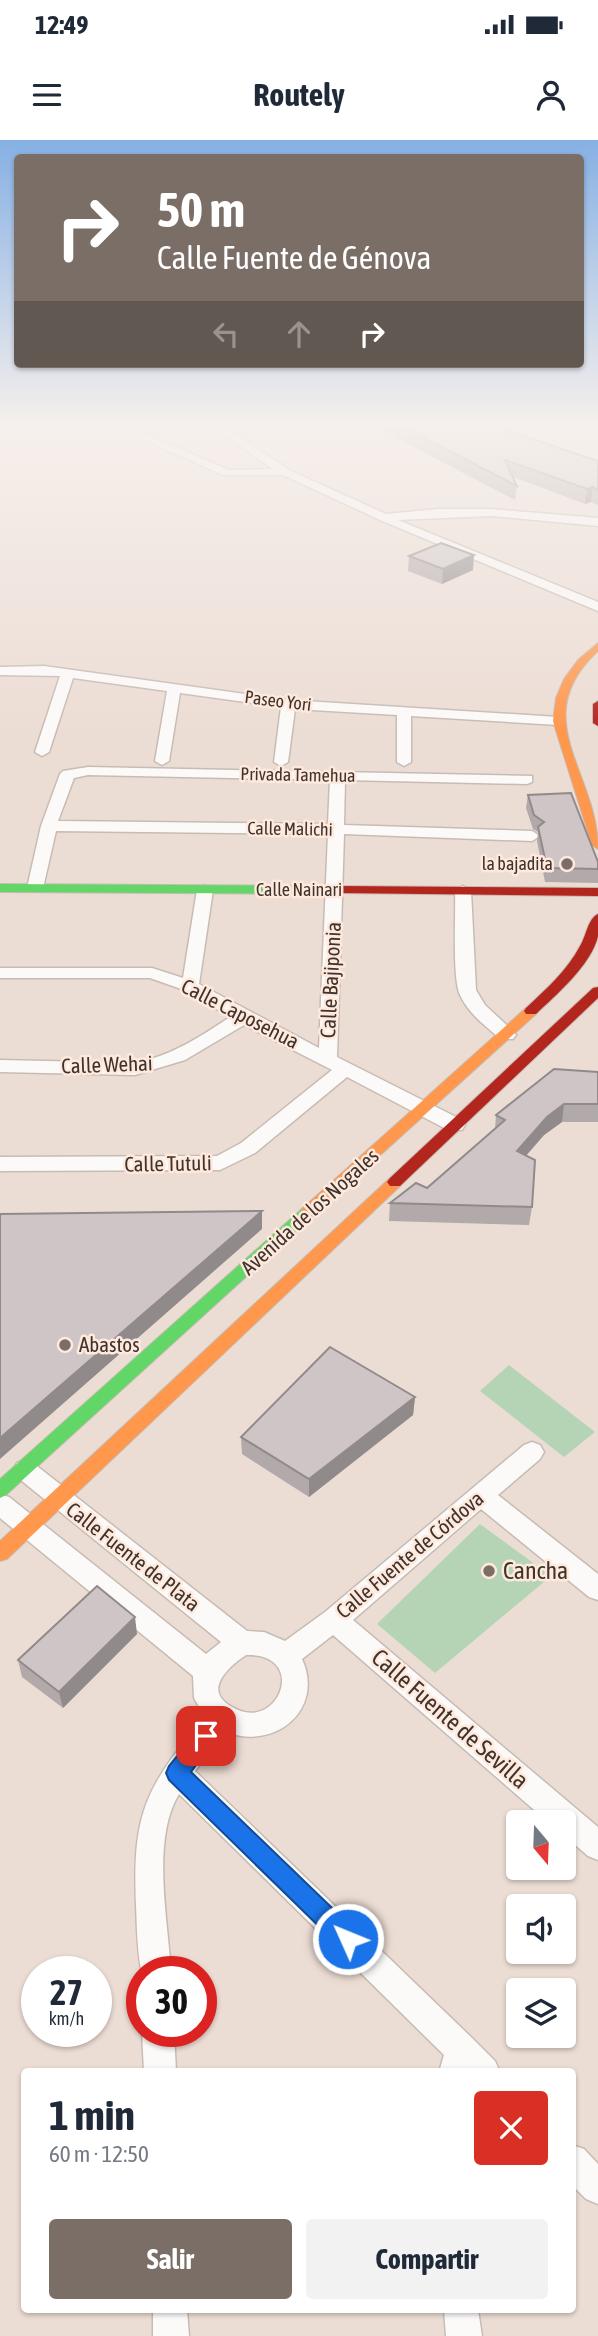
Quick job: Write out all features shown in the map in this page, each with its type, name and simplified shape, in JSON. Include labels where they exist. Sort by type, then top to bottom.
[{"type":"main road","points":[[598,646],[584,658],[561,688],[557,703],[558,721],[598,845]]},
{"type":"main road","name":"Calle Nainari","points":[[0,888],[598,892]]},
{"type":"main road","name":"Avenida de los Nogales","points":[[0,1490],[424,1111],[567,978],[592,942],[598,918]]},
{"type":"main road","name":"Avenida de los Nogales","points":[[0,1553],[598,991]]},
{"type":"street","points":[[407,527],[598,607]]},
{"type":"street","name":"Paseo Yori","points":[[0,671],[68,672],[289,704],[558,721]]},
{"type":"street","points":[[42,752],[68,672]]},
{"type":"street","points":[[162,761],[174,688]]},
{"type":"street","points":[[281,762],[289,704]]},
{"type":"street","points":[[404,713],[404,762]]},
{"type":"street","name":"Privada Tamehua","points":[[49,826],[68,774],[88,771],[527,779]]},
{"type":"street","name":"Calle Bajiponia","points":[[336,1064],[335,829],[338,776]]},
{"type":"street","points":[[35,888],[49,826]]},
{"type":"street","name":"Calle Malichi","points":[[49,826],[335,829],[532,836]]},
{"type":"street","points":[[190,986],[205,890]]},
{"type":"street","points":[[463,891],[467,990],[471,1002],[507,1035]]},
{"type":"street","name":"Calle Caposehua","points":[[0,973],[152,973],[190,986],[243,1017],[455,1125]]},
{"type":"street","name":"Calle Wehai","points":[[0,1066],[135,1069],[155,1066],[178,1058],[243,1017]]},
{"type":"street","name":"Calle Tutuli","points":[[0,1164],[220,1163],[248,1148],[336,1064]]},
{"type":"street","name":"Calle Fuente de Córdova","points":[[286,1656],[334,1620],[532,1452]]},
{"type":"street","name":"Calle Fuente de Plata","points":[[25,1470],[242,1643]]},
{"type":"street","points":[[481,1495],[598,1589]]},
{"type":"street","name":"Calle Fuente de Plata","points":[[0,1504],[207,1671]]},
{"type":"street","name":"Calle Fuente de Sevilla","points":[[334,1620],[598,1846]]},
{"type":"street","points":[[242,1643],[266,1644],[286,1656],[296,1673],[296,1694],[284,1712],[264,1724],[242,1726],[221,1717],[209,1704],[204,1688],[207,1671],[221,1653],[242,1643]]},
{"type":"street","points":[[155,1956],[150,1841],[158,1803],[177,1773],[221,1717]]},
{"type":"street","points":[[177,1773],[467,2065]]},
{"type":"street","points":[[159,2047],[160,2068]]},
{"type":"street","points":[[576,2165],[598,2187]]},
{"type":"street","points":[[170,2313],[171,2336]]},
{"type":"street","points":[[461,2313],[464,2336]]},
{"type":"green space","points":[[509,1365],[595,1432],[564,1457],[480,1391]]},
{"type":"green space","points":[[480,1524],[551,1576],[435,1673],[377,1624]]},
{"type":"building","points":[[441,543],[474,555],[443,569],[409,556]]},
{"type":"building","name":"la bajadita","points":[[571,793],[598,862],[598,869],[547,868],[538,827],[544,822],[534,815],[528,795]]},
{"type":"building","points":[[554,1069],[598,1072],[598,1104],[564,1104],[547,1117],[517,1151],[535,1160],[532,1207],[390,1203],[416,1183],[427,1188],[505,1120],[496,1115]]},
{"type":"building","name":"Abastos","points":[[262,1211],[0,1438],[0,1214]]},
{"type":"building","points":[[330,1347],[415,1397],[309,1479],[241,1437]]},
{"type":"building","points":[[97,1586],[135,1617],[59,1692],[18,1660]]},
{"type":"traffic: fast","points":[[0,888],[339,890]]},
{"type":"traffic: fast","points":[[0,1490],[309,1211]]},
{"type":"traffic: slow","points":[[598,646],[575,670],[564,688],[558,721],[598,845]]},
{"type":"traffic: slow","points":[[309,1211],[531,1011]]},
{"type":"traffic: slow","points":[[0,1553],[395,1182]]},
{"type":"traffic: jam","points":[[598,704],[598,723]]},
{"type":"traffic: jam","points":[[339,890],[598,892]]},
{"type":"traffic: jam","points":[[531,1011],[580,958],[598,918]]},
{"type":"traffic: jam","points":[[395,1182],[598,991]]},
{"type":"place","name":"la bajadita","points":[[567,864]]},
{"type":"place","name":"Abastos","points":[[65,1345]]},
{"type":"place","name":"Cancha","points":[[489,1571]]},
{"type":"route","points":[[206,1736],[177,1773],[348,1939]]}]
